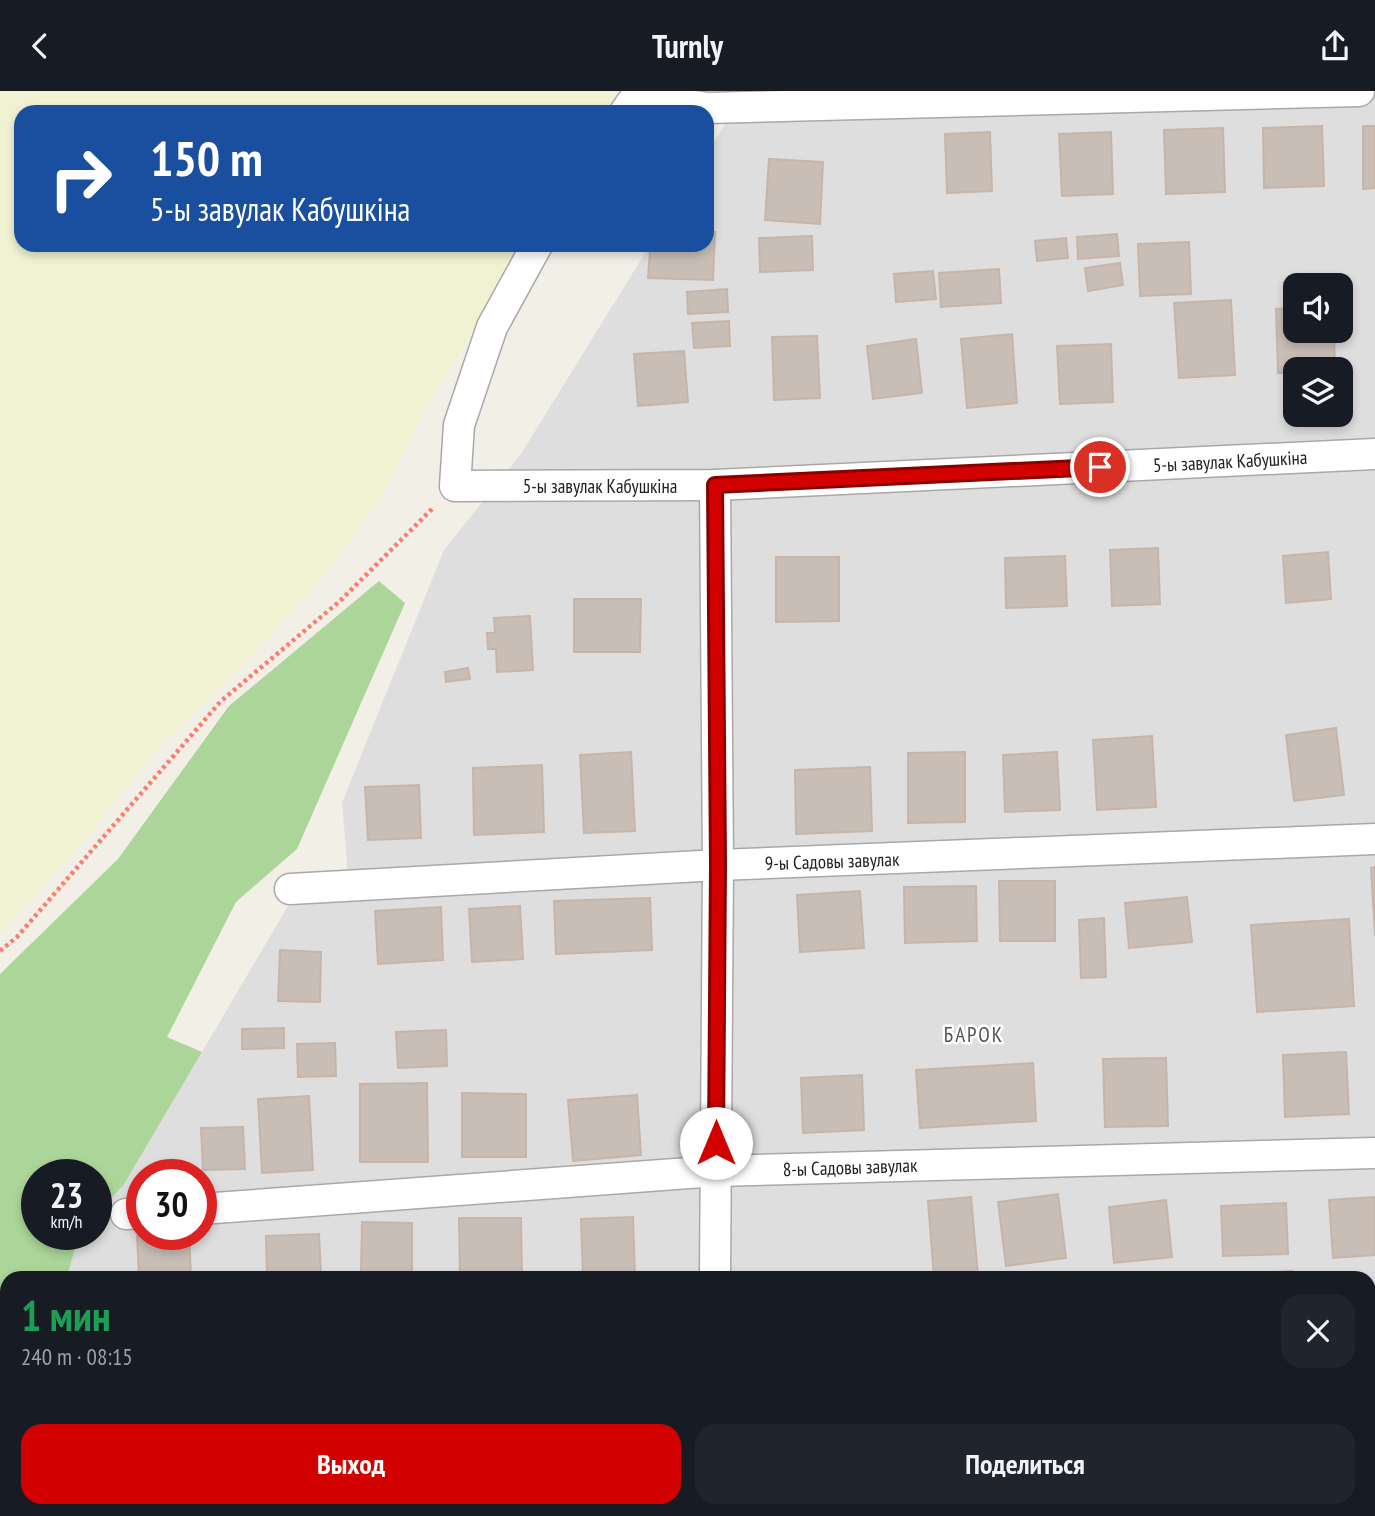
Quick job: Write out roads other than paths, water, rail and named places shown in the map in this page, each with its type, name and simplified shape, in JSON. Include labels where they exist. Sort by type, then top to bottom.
[{"type":"street","points":[[652,91],[674,103],[688,105]]},
{"type":"street","points":[[714,108],[1359,91]]},
{"type":"street","name":"5-ы завулак Кабушкіна","points":[[533,252],[492,327],[458,425],[455,486],[715,485],[1375,454]]},
{"type":"street","points":[[715,485],[718,865],[715,1271]]},
{"type":"street","name":"9-ы Садовы завулак","points":[[290,889],[718,865],[1375,839]]},
{"type":"street","name":"8-ы Садовы завулак","points":[[217,1208],[716,1171],[1375,1153]]},
{"type":"district","name":"БАРОК","points":[[974,1035]]}]
